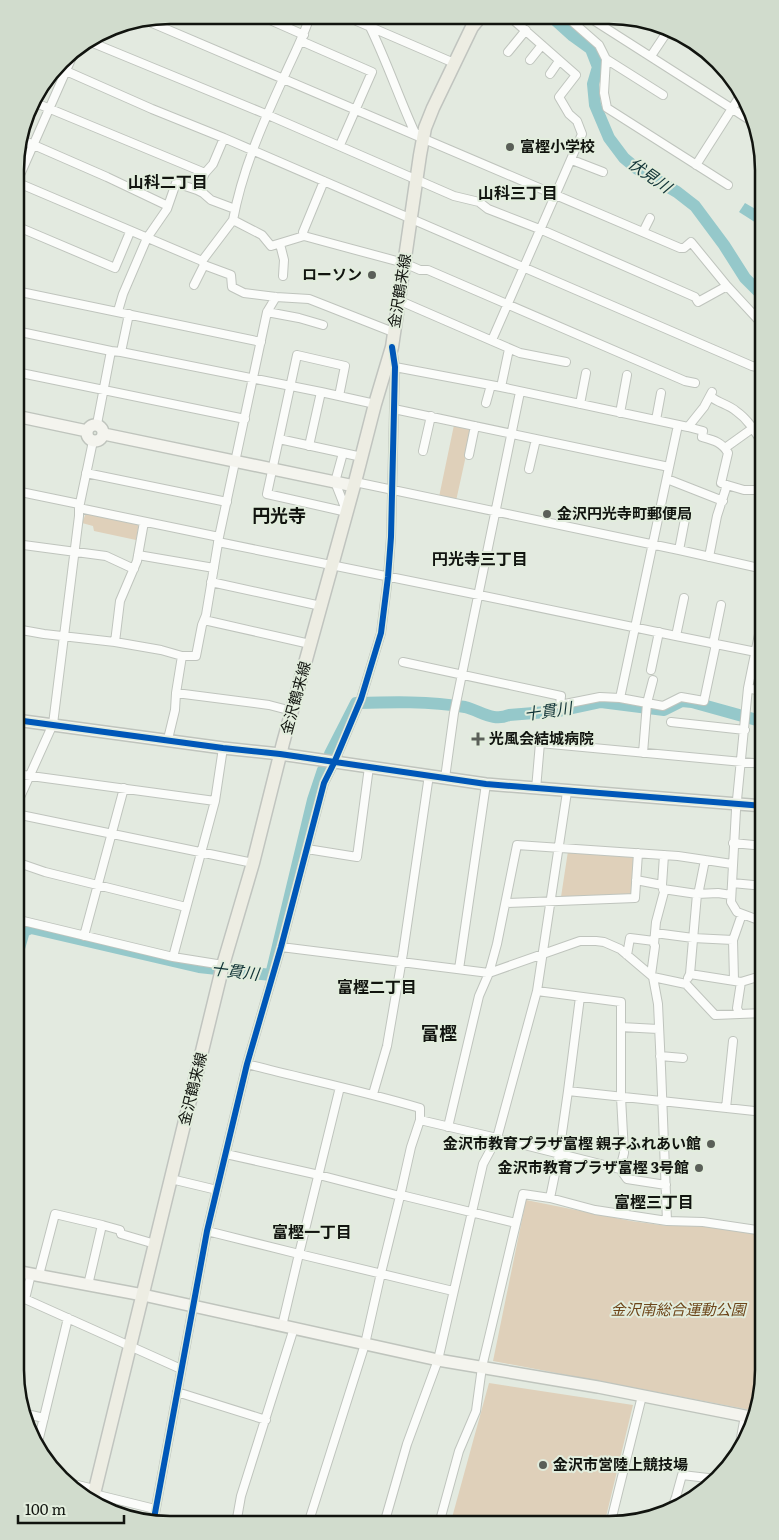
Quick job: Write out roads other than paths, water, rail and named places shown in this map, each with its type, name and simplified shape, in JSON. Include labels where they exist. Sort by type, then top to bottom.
[{"type":"main road","name":"金沢鶴来線","points":[[94,1495],[222,969],[253,863],[280,754],[392,347],[428,118],[474,24]]},
{"type":"street","points":[[276,24],[372,72],[340,145]]},
{"type":"street","points":[[194,285],[203,263],[233,220],[253,150],[307,24]]},
{"type":"street","points":[[367,24],[415,132],[424,138]]},
{"type":"street","points":[[370,24],[454,63]]},
{"type":"street","points":[[492,340],[542,230],[582,134],[577,121],[569,114],[559,97],[576,75],[519,24]]},
{"type":"street","points":[[579,24],[599,45],[606,59],[604,93],[607,108],[728,185]]},
{"type":"street","points":[[600,24],[744,116]]},
{"type":"street","points":[[156,25],[680,248],[684,248],[691,242],[755,316]]},
{"type":"street","points":[[508,52],[526,30]]},
{"type":"street","points":[[651,56],[665,35]]},
{"type":"street","points":[[95,44],[268,114],[454,196],[479,202],[488,209],[542,230],[695,297],[698,302],[727,286]]},
{"type":"street","points":[[530,60],[542,45]]},
{"type":"street","points":[[606,59],[664,95]]},
{"type":"street","points":[[550,74],[559,61]]},
{"type":"street","points":[[24,166],[68,66]]},
{"type":"street","points":[[66,71],[755,367]]},
{"type":"street","points":[[696,165],[737,100]]},
{"type":"street","points":[[39,104],[205,174]]},
{"type":"street","points":[[196,190],[213,164],[224,138]]},
{"type":"street","points":[[27,142],[168,206]]},
{"type":"street","points":[[572,160],[603,172]]},
{"type":"street","points":[[304,236],[303,232],[324,181]]},
{"type":"street","points":[[118,311],[123,294],[147,238],[168,206],[176,183],[203,193],[211,200],[235,209]]},
{"type":"street","points":[[24,186],[231,275],[232,287],[244,293],[276,298],[309,299],[393,332]]},
{"type":"street","points":[[643,232],[650,218]]},
{"type":"street","points":[[233,220],[262,235],[271,246],[304,236],[404,263],[420,270],[428,270],[684,381],[695,382]]},
{"type":"street","points":[[24,229],[115,268],[130,232]]},
{"type":"street","points":[[280,244],[284,260],[283,276]]},
{"type":"street","points":[[24,293],[261,342]]},
{"type":"street","points":[[24,629],[114,642],[161,650],[182,656],[196,656],[267,312],[276,298]]},
{"type":"street","points":[[398,300],[509,349],[566,362]]},
{"type":"street","points":[[267,312],[323,325]]},
{"type":"street","points":[[121,352],[129,314]]},
{"type":"street","points":[[24,332],[375,404]]},
{"type":"street","points":[[154,1515],[207,1231],[247,1064],[281,947],[324,783],[360,702],[381,633],[388,577],[392,490],[395,367],[392,347]]},
{"type":"street","points":[[501,387],[509,349]]},
{"type":"street","points":[[24,418],[99,440],[104,389],[111,351]]},
{"type":"street","points":[[340,396],[345,366],[297,355],[267,494],[347,512]]},
{"type":"street","points":[[395,367],[501,387],[688,427],[703,432],[702,437],[715,440],[728,453],[720,482],[744,490],[755,490]]},
{"type":"street","points":[[580,404],[586,373]]},
{"type":"street","points":[[24,374],[245,419]]},
{"type":"street","points":[[620,413],[627,375]]},
{"type":"street","points":[[486,403],[490,385]]},
{"type":"street","points":[[309,446],[321,392]]},
{"type":"street","points":[[445,778],[455,706],[520,392]]},
{"type":"street","points":[[656,420],[661,393]]},
{"type":"street","points":[[688,427],[712,395],[719,403],[735,410],[755,431]]},
{"type":"street","points":[[394,409],[669,468]]},
{"type":"street","points":[[423,451],[431,416]]},
{"type":"street","points":[[620,698],[678,425]]},
{"type":"street","points":[[469,455],[475,426]]},
{"type":"street","points":[[725,448],[753,428]]},
{"type":"street","points":[[100,429],[236,462],[495,511],[755,568]]},
{"type":"street","points":[[24,786],[53,724],[79,506],[86,473],[90,436]]},
{"type":"street","points":[[278,439],[362,457]]},
{"type":"street","points":[[529,469],[536,439]]},
{"type":"street","points":[[343,453],[335,482],[347,512]]},
{"type":"street","points":[[86,473],[227,502]]},
{"type":"street","points":[[667,479],[723,501]]},
{"type":"street","points":[[708,557],[717,516],[727,485]]},
{"type":"street","points":[[24,494],[332,566],[755,652]]},
{"type":"street","points":[[679,550],[684,519]]},
{"type":"street","points":[[114,642],[120,602],[134,569],[144,522]]},
{"type":"street","points":[[24,545],[106,556],[134,569]]},
{"type":"street","points":[[138,554],[214,568]]},
{"type":"street","points":[[211,582],[321,606]]},
{"type":"street","points":[[676,636],[684,598]]},
{"type":"street","points":[[403,662],[561,696],[560,705],[600,697],[620,698],[647,706],[662,706],[681,697],[704,701],[721,605]]},
{"type":"street","points":[[204,620],[310,644]]},
{"type":"street","points":[[651,670],[659,632]]},
{"type":"street","points":[[168,739],[175,710],[182,656]]},
{"type":"street","points":[[755,656],[748,688],[745,730],[740,762],[731,895],[731,902],[737,912],[755,919]]},
{"type":"street","points":[[643,753],[647,706],[653,680]]},
{"type":"street","points":[[748,688],[755,690]]},
{"type":"street","points":[[176,693],[269,705],[292,711]]},
{"type":"street","points":[[24,721],[280,754],[486,784],[567,792],[755,805]]},
{"type":"street","points":[[671,722],[745,730]]},
{"type":"street","points":[[536,789],[540,743],[755,763]]},
{"type":"street","points":[[173,957],[215,801],[223,748]]},
{"type":"street","points":[[307,849],[357,857],[369,768]]},
{"type":"street","points":[[24,775],[215,801]]},
{"type":"street","points":[[372,1094],[387,1046],[429,776]]},
{"type":"street","points":[[459,969],[486,784]]},
{"type":"street","points":[[84,936],[124,788]]},
{"type":"street","points":[[386,1516],[407,1444],[438,1360],[483,1164],[497,1138],[537,992],[567,792]]},
{"type":"street","points":[[24,816],[253,863]]},
{"type":"street","points":[[734,843],[755,845]]},
{"type":"street","points":[[448,1127],[479,996],[489,973],[506,903],[517,845],[664,855],[732,864]]},
{"type":"street","points":[[506,903],[635,898],[638,853]]},
{"type":"street","points":[[664,855],[664,892],[656,922],[652,976],[658,1004],[666,1221]]},
{"type":"street","points":[[686,984],[690,974],[697,894],[700,890],[705,860]]},
{"type":"street","points":[[24,865],[45,872],[186,907]]},
{"type":"street","points":[[636,880],[697,894],[718,893],[731,895]]},
{"type":"street","points":[[732,883],[755,885]]},
{"type":"street","points":[[739,1013],[733,940],[742,914]]},
{"type":"street","points":[[24,921],[222,969]]},
{"type":"street","points":[[627,955],[630,938],[733,940]]},
{"type":"street","points":[[281,947],[489,973],[580,941],[604,942],[620,949],[652,976],[686,984],[715,1014],[755,1012]]},
{"type":"street","points":[[690,974],[737,981],[755,977]]},
{"type":"street","points":[[537,992],[621,1002],[621,1097],[624,1153],[620,1169],[626,1179],[666,1185]]},
{"type":"street","points":[[550,1198],[559,1154],[580,997]]},
{"type":"street","points":[[621,1027],[658,1029]]},
{"type":"street","points":[[726,1108],[733,1040]]},
{"type":"street","points":[[660,1056],[683,1058]]},
{"type":"street","points":[[247,1064],[372,1094],[420,1108],[420,1120],[411,1147],[365,1344],[311,1516]]},
{"type":"street","points":[[237,1516],[241,1496],[266,1420],[288,1327],[300,1254],[340,1087]]},
{"type":"street","points":[[568,1091],[755,1111]]},
{"type":"street","points":[[420,1120],[620,1169]]},
{"type":"street","points":[[226,1154],[516,1223]]},
{"type":"street","points":[[171,1179],[217,1190]]},
{"type":"street","points":[[442,1516],[459,1451],[476,1411],[482,1367],[524,1194],[550,1198],[595,1210],[666,1221],[703,1222],[755,1230]]},
{"type":"street","points":[[155,1244],[121,1234],[120,1230],[56,1214],[25,1299],[182,1369]]},
{"type":"street","points":[[88,1284],[102,1225]]},
{"type":"street","points":[[207,1231],[453,1291]]},
{"type":"street","points":[[24,1273],[143,1295],[438,1360],[747,1416]]},
{"type":"street","points":[[40,1436],[68,1318]]},
{"type":"street","points":[[177,1392],[266,1420]]},
{"type":"street","points":[[612,1516],[642,1396]]},
{"type":"street","points":[[32,1415],[44,1418]]},
{"type":"street","points":[[675,1500],[682,1475],[706,1478]]},
{"type":"street","points":[[81,1486],[90,1488],[92,1493]]},
{"type":"street","points":[[103,1500],[155,1509]]},
{"type":"water","points":[[745,203],[755,209],[755,222],[739,212]]},
{"type":"waterway","name":"伏見川","points":[[560,24],[591,49],[598,67],[593,84],[595,105],[609,138],[624,158],[636,168],[677,192],[695,206],[724,245],[745,278],[755,288]]},
{"type":"waterway","name":"十貫川","points":[[330,754],[356,703],[410,702],[451,705],[465,707],[492,717],[503,717],[559,711],[601,702],[664,710],[682,701],[755,720]]},
{"type":"waterway","name":"十貫川","points":[[24,931],[31,928],[199,967],[271,975],[313,800],[323,770]]},
{"type":"place","name":"富樫小学校","points":[[510,147]]},
{"type":"place","name":"ローソン","points":[[372,275]]},
{"type":"place","name":"金沢円光寺町郵便局","points":[[547,514]]},
{"type":"place","name":"光風会結城病院","points":[[478,739]]},
{"type":"place","name":"金沢市教育プラザ富樫 親子ふれあい館","points":[[711,1144]]},
{"type":"place","name":"金沢市教育プラザ富樫 3号館","points":[[699,1168]]},
{"type":"place","name":"金沢市営陸上競技場","points":[[543,1465]]},
{"type":"district","name":"山科二丁目","points":[[168,182]]},
{"type":"district","name":"山科三丁目","points":[[518,193]]},
{"type":"district","name":"円光寺","points":[[279,516]]},
{"type":"district","name":"円光寺三丁目","points":[[480,559]]},
{"type":"district","name":"富樫二丁目","points":[[377,987]]},
{"type":"district","name":"富樫","points":[[439,1034]]},
{"type":"district","name":"富樫三丁目","points":[[654,1202]]},
{"type":"district","name":"富樫一丁目","points":[[312,1232]]},
{"type":"park label","name":"金沢南総合運動公園","points":[[678,1310]]}]
